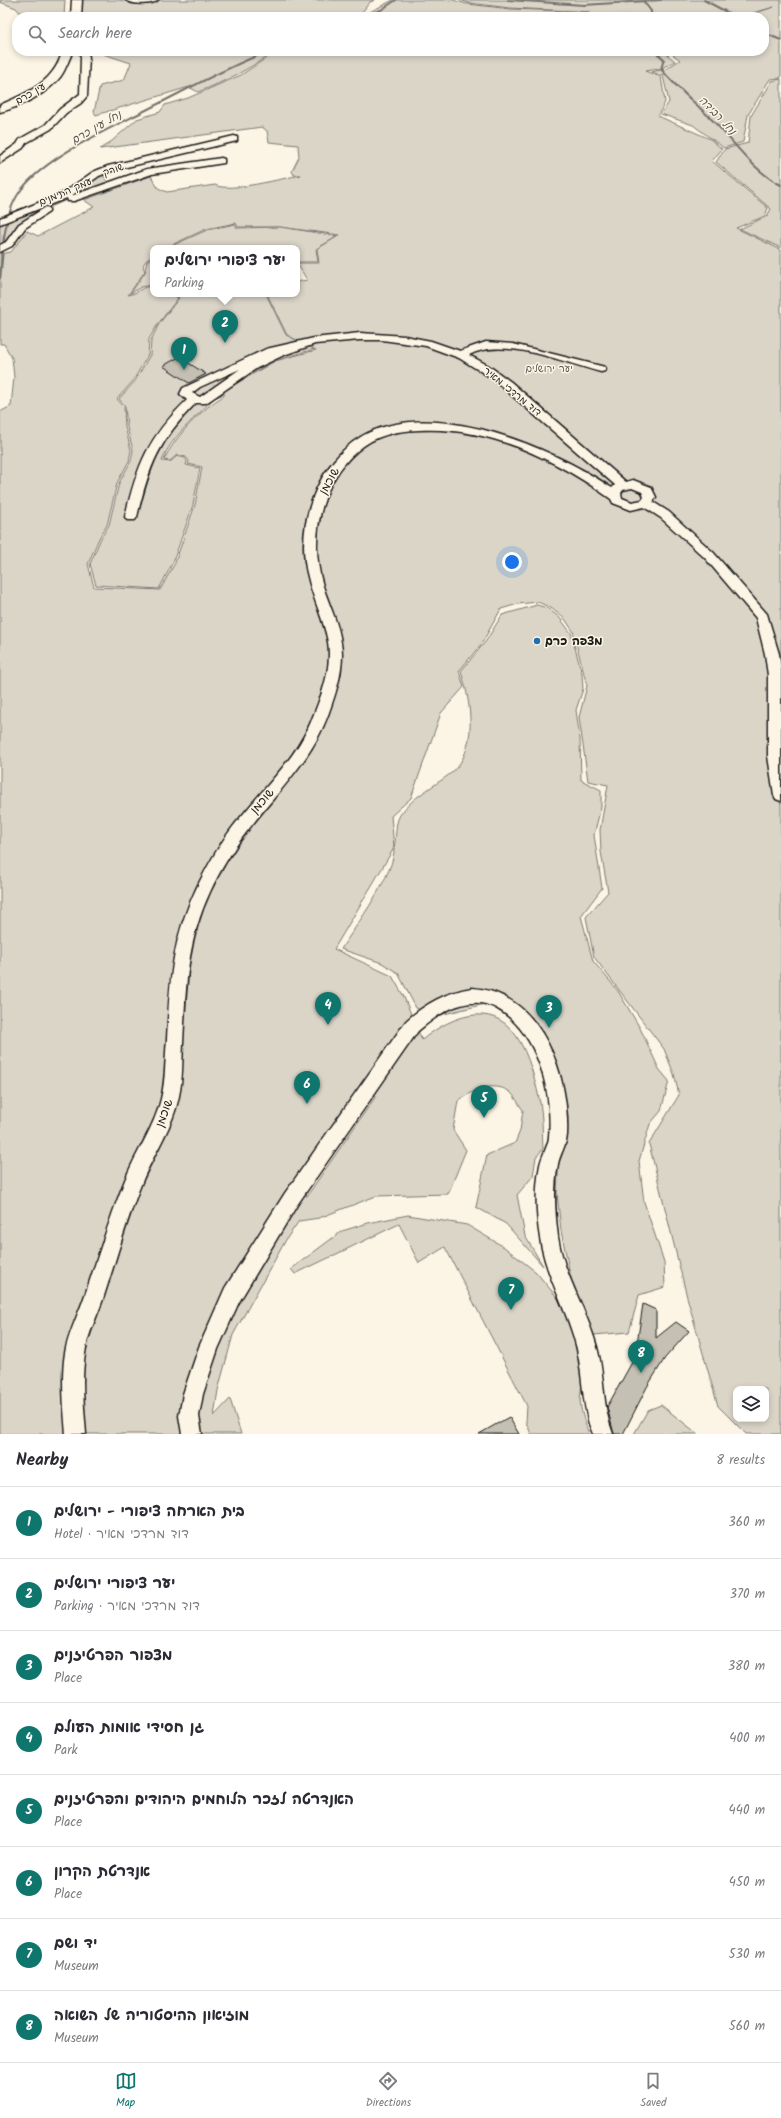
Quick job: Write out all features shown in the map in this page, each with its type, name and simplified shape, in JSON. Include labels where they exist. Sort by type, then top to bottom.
[{"type":"main road","points":[[76,12],[77,0]]},
{"type":"main road","points":[[131,0],[153,0]]},
{"type":"main road","name":"עין כרם","points":[[0,109],[33,93],[49,82],[55,76],[65,56]]},
{"type":"street","points":[[0,160],[20,146],[23,140],[48,127],[63,111],[78,101],[84,94],[85,56]]},
{"type":"street","name":"שורק","points":[[0,220],[66,195],[96,174],[111,168],[234,139]]},
{"type":"street","name":"עמק התימנים","points":[[0,249],[8,244],[22,226],[31,219],[45,210],[66,201],[150,171],[221,161]]},
{"type":"street","name":"דוד מרדכי מאיר","points":[[131,517],[140,474],[152,447],[173,418],[194,399],[186,394],[187,390],[270,351],[344,337],[387,337],[436,346],[460,355],[495,374],[619,491]]},
{"type":"street","points":[[460,355],[472,348],[486,345],[510,347],[601,370]]},
{"type":"street","name":"שוכמן","points":[[76,1434],[74,1405],[75,1352],[134,1180],[166,1114],[171,1094],[182,952],[197,902],[205,883],[243,824],[306,748],[314,733],[325,704],[334,666],[335,646],[313,575],[310,537],[320,496],[331,474],[360,442],[378,432],[389,429],[435,425],[471,429],[510,441],[549,457],[619,491]]},
{"type":"street","points":[[646,503],[650,497],[647,490],[638,485],[619,491],[621,503],[631,506],[646,503],[665,515],[709,555],[762,617],[772,654],[775,675],[775,756],[781,795]]},
{"type":"street","points":[[192,1434],[190,1416],[192,1394],[213,1336],[232,1295],[250,1263],[291,1199],[412,1026],[433,1008],[461,998],[477,995],[485,996],[502,1003],[525,1021],[536,1040],[553,1086],[559,1127],[556,1148],[549,1163],[547,1176],[546,1200],[549,1240],[563,1288],[588,1351],[595,1411],[597,1422],[603,1434]]},
{"type":"green space","points":[[0,0],[65,0],[64,12],[20,12],[16,8],[0,2]]},
{"type":"green space","points":[[119,0],[140,4],[161,0],[375,0],[370,2],[362,12],[80,12],[80,1]]},
{"type":"green space","points":[[393,0],[453,0],[467,4],[511,9],[590,12],[370,12]]},
{"type":"green space","points":[[460,0],[781,0],[781,78],[770,79],[748,115],[743,142],[724,148],[693,125],[661,114],[669,102],[663,76],[651,72],[666,69],[680,60],[675,56],[769,56],[769,12],[758,12],[774,7],[756,12],[590,12],[510,8],[469,3]]},
{"type":"green space","points":[[109,56],[266,56],[238,74],[198,92],[189,87],[96,115],[94,112],[100,86],[124,80],[131,63]]},
{"type":"green space","name":"יער ירושלים","points":[[270,56],[669,56],[675,61],[660,69],[645,71],[661,77],[665,102],[658,116],[710,139],[722,149],[712,161],[768,208],[765,216],[736,228],[781,250],[781,1434],[746,1434],[734,1422],[769,1422],[769,1386],[733,1386],[733,1421],[718,1406],[687,1297],[649,1144],[679,1095],[674,1074],[664,1049],[594,957],[586,917],[608,892],[601,852],[600,830],[608,785],[588,781],[579,717],[587,686],[573,631],[565,619],[551,608],[538,602],[518,604],[501,609],[482,643],[459,671],[464,687],[441,713],[411,798],[391,816],[394,847],[397,823],[400,815],[410,803],[450,774],[459,764],[465,753],[469,739],[470,711],[465,683],[461,671],[486,641],[502,615],[537,605],[547,608],[559,617],[571,633],[582,674],[583,689],[576,710],[580,739],[581,780],[601,790],[601,807],[594,835],[602,888],[581,916],[593,961],[618,991],[640,1028],[659,1069],[669,1081],[661,1111],[650,1124],[639,1161],[644,1202],[664,1262],[665,1287],[639,1295],[629,1332],[594,1335],[582,1314],[572,1283],[561,1231],[557,1193],[559,1155],[547,1078],[518,1010],[485,1004],[436,1016],[416,1008],[398,973],[382,963],[341,949],[382,885],[389,871],[394,848],[334,949],[392,976],[403,995],[422,1040],[441,1026],[464,1017],[477,1015],[488,1016],[500,1020],[516,1035],[529,1061],[537,1089],[541,1110],[543,1149],[536,1157],[533,1176],[517,1195],[525,1236],[543,1266],[506,1224],[476,1207],[487,1155],[515,1143],[520,1131],[523,1110],[510,1092],[497,1087],[483,1088],[458,1101],[453,1130],[466,1150],[448,1194],[376,1196],[319,1218],[299,1221],[287,1238],[233,1335],[218,1390],[214,1416],[230,1399],[241,1434],[0,1434],[0,412],[11,406],[14,377],[12,358],[4,344],[0,344],[0,254],[11,252],[27,231],[38,236],[94,207],[84,200],[151,176],[158,188],[167,192],[215,185],[222,187],[244,186],[301,175],[294,175],[292,171],[299,157],[298,145],[269,142],[267,131],[262,127],[100,149],[112,141],[137,119],[160,112],[165,105],[188,98],[241,75]],"holes":[[[236,223],[238,227],[280,227],[340,235],[317,249],[319,263],[300,263],[300,268],[307,280],[300,281],[300,297],[268,297],[287,335],[316,350],[275,361],[224,391],[224,396],[198,415],[169,451],[164,460],[170,461],[177,455],[186,457],[189,461],[188,464],[202,467],[195,505],[175,563],[160,590],[94,587],[88,564],[99,538],[107,525],[117,483],[129,461],[131,450],[125,427],[124,407],[117,399],[133,381],[148,355],[149,339],[158,324],[178,298],[150,297],[150,286],[128,295],[145,271],[143,266],[150,258],[150,245],[171,245],[206,229]],[[376,1096],[307,1196],[309,1183],[366,1097]]]},
{"type":"green space","points":[[781,79],[781,248],[740,229],[767,216],[771,209],[716,162],[725,149],[748,143],[751,116],[772,81]]},
{"type":"green space","points":[[103,175],[108,182],[39,212],[0,246],[0,222],[8,220]]},
{"type":"green space","points":[[235,224],[237,228],[280,227],[338,236],[316,249],[318,262],[300,262],[300,245],[174,245],[207,230]]},
{"type":"green space","points":[[150,259],[150,286],[141,287],[130,294],[146,271],[147,261]]},
{"type":"green space","points":[[178,297],[267,297],[286,335],[314,349],[274,361],[223,390],[222,395],[214,398],[185,427],[166,452],[162,461],[170,462],[177,456],[185,458],[187,461],[186,465],[200,468],[193,505],[173,562],[159,589],[96,585],[90,564],[101,538],[109,525],[119,483],[131,461],[133,450],[127,427],[125,406],[119,399],[135,381],[150,355],[151,340],[159,324],[179,298]]},
{"type":"green space","points":[[408,1215],[467,1225],[504,1247],[536,1272],[565,1307],[587,1375],[581,1390],[580,1404],[589,1434],[531,1434],[526,1422],[527,1406],[445,1247],[419,1263],[399,1224],[295,1274],[291,1269],[342,1231],[368,1223]]},
{"type":"green space","points":[[661,1405],[698,1434],[634,1434],[648,1410]]},
{"type":"building","points":[[179,357],[206,374],[189,383],[163,366]]},
{"type":"building","points":[[643,1304],[656,1310],[656,1338],[676,1322],[689,1331],[665,1358],[647,1387],[623,1434],[614,1434],[607,1407],[635,1357]]},
{"type":"building","points":[[509,1417],[519,1434],[479,1434]]},
{"type":"waterway","name":"נחל עין כרם","points":[[376,12],[396,0]]},
{"type":"waterway","points":[[508,0],[584,5],[661,0]]},
{"type":"waterway","points":[[704,0],[727,12]]},
{"type":"waterway","name":"נחל רבידה","points":[[644,2],[651,12]]},
{"type":"waterway","points":[[769,35],[781,40]]},
{"type":"waterway","name":"נחל עין כרם","points":[[4,238],[6,225],[17,196],[33,177],[48,165],[65,153],[102,132],[225,70],[256,56]]},
{"type":"waterway","name":"נחל רבידה","points":[[660,56],[664,59],[661,69],[668,77],[711,119],[754,166],[781,185]]},
{"type":"waterway","name":"נחל עין כרם","points":[[0,278],[4,237]]},
{"type":"place","name":"יער ציפורי ירושלים","points":[[225,343]]},
{"type":"place","name":"בית הארחה ציפורי - ירושלים","points":[[184,370]]},
{"type":"place","name":"מצפה כרם","points":[[537,641]]},
{"type":"place","name":"גן חסידי אומות העולם","points":[[328,1025]]},
{"type":"place","name":"מצפור הפרטיזנים","points":[[549,1028]]},
{"type":"place","name":"אנדרטת הקרון","points":[[307,1104]]},
{"type":"place","name":"האנדרטה לזכר הלוחמים היהודים והפרטיזנים","points":[[484,1118]]},
{"type":"place","name":"יד ושם","points":[[511,1310]]},
{"type":"place","name":"מוזיאון ההיסטוריה של השואה","points":[[641,1373]]}]
